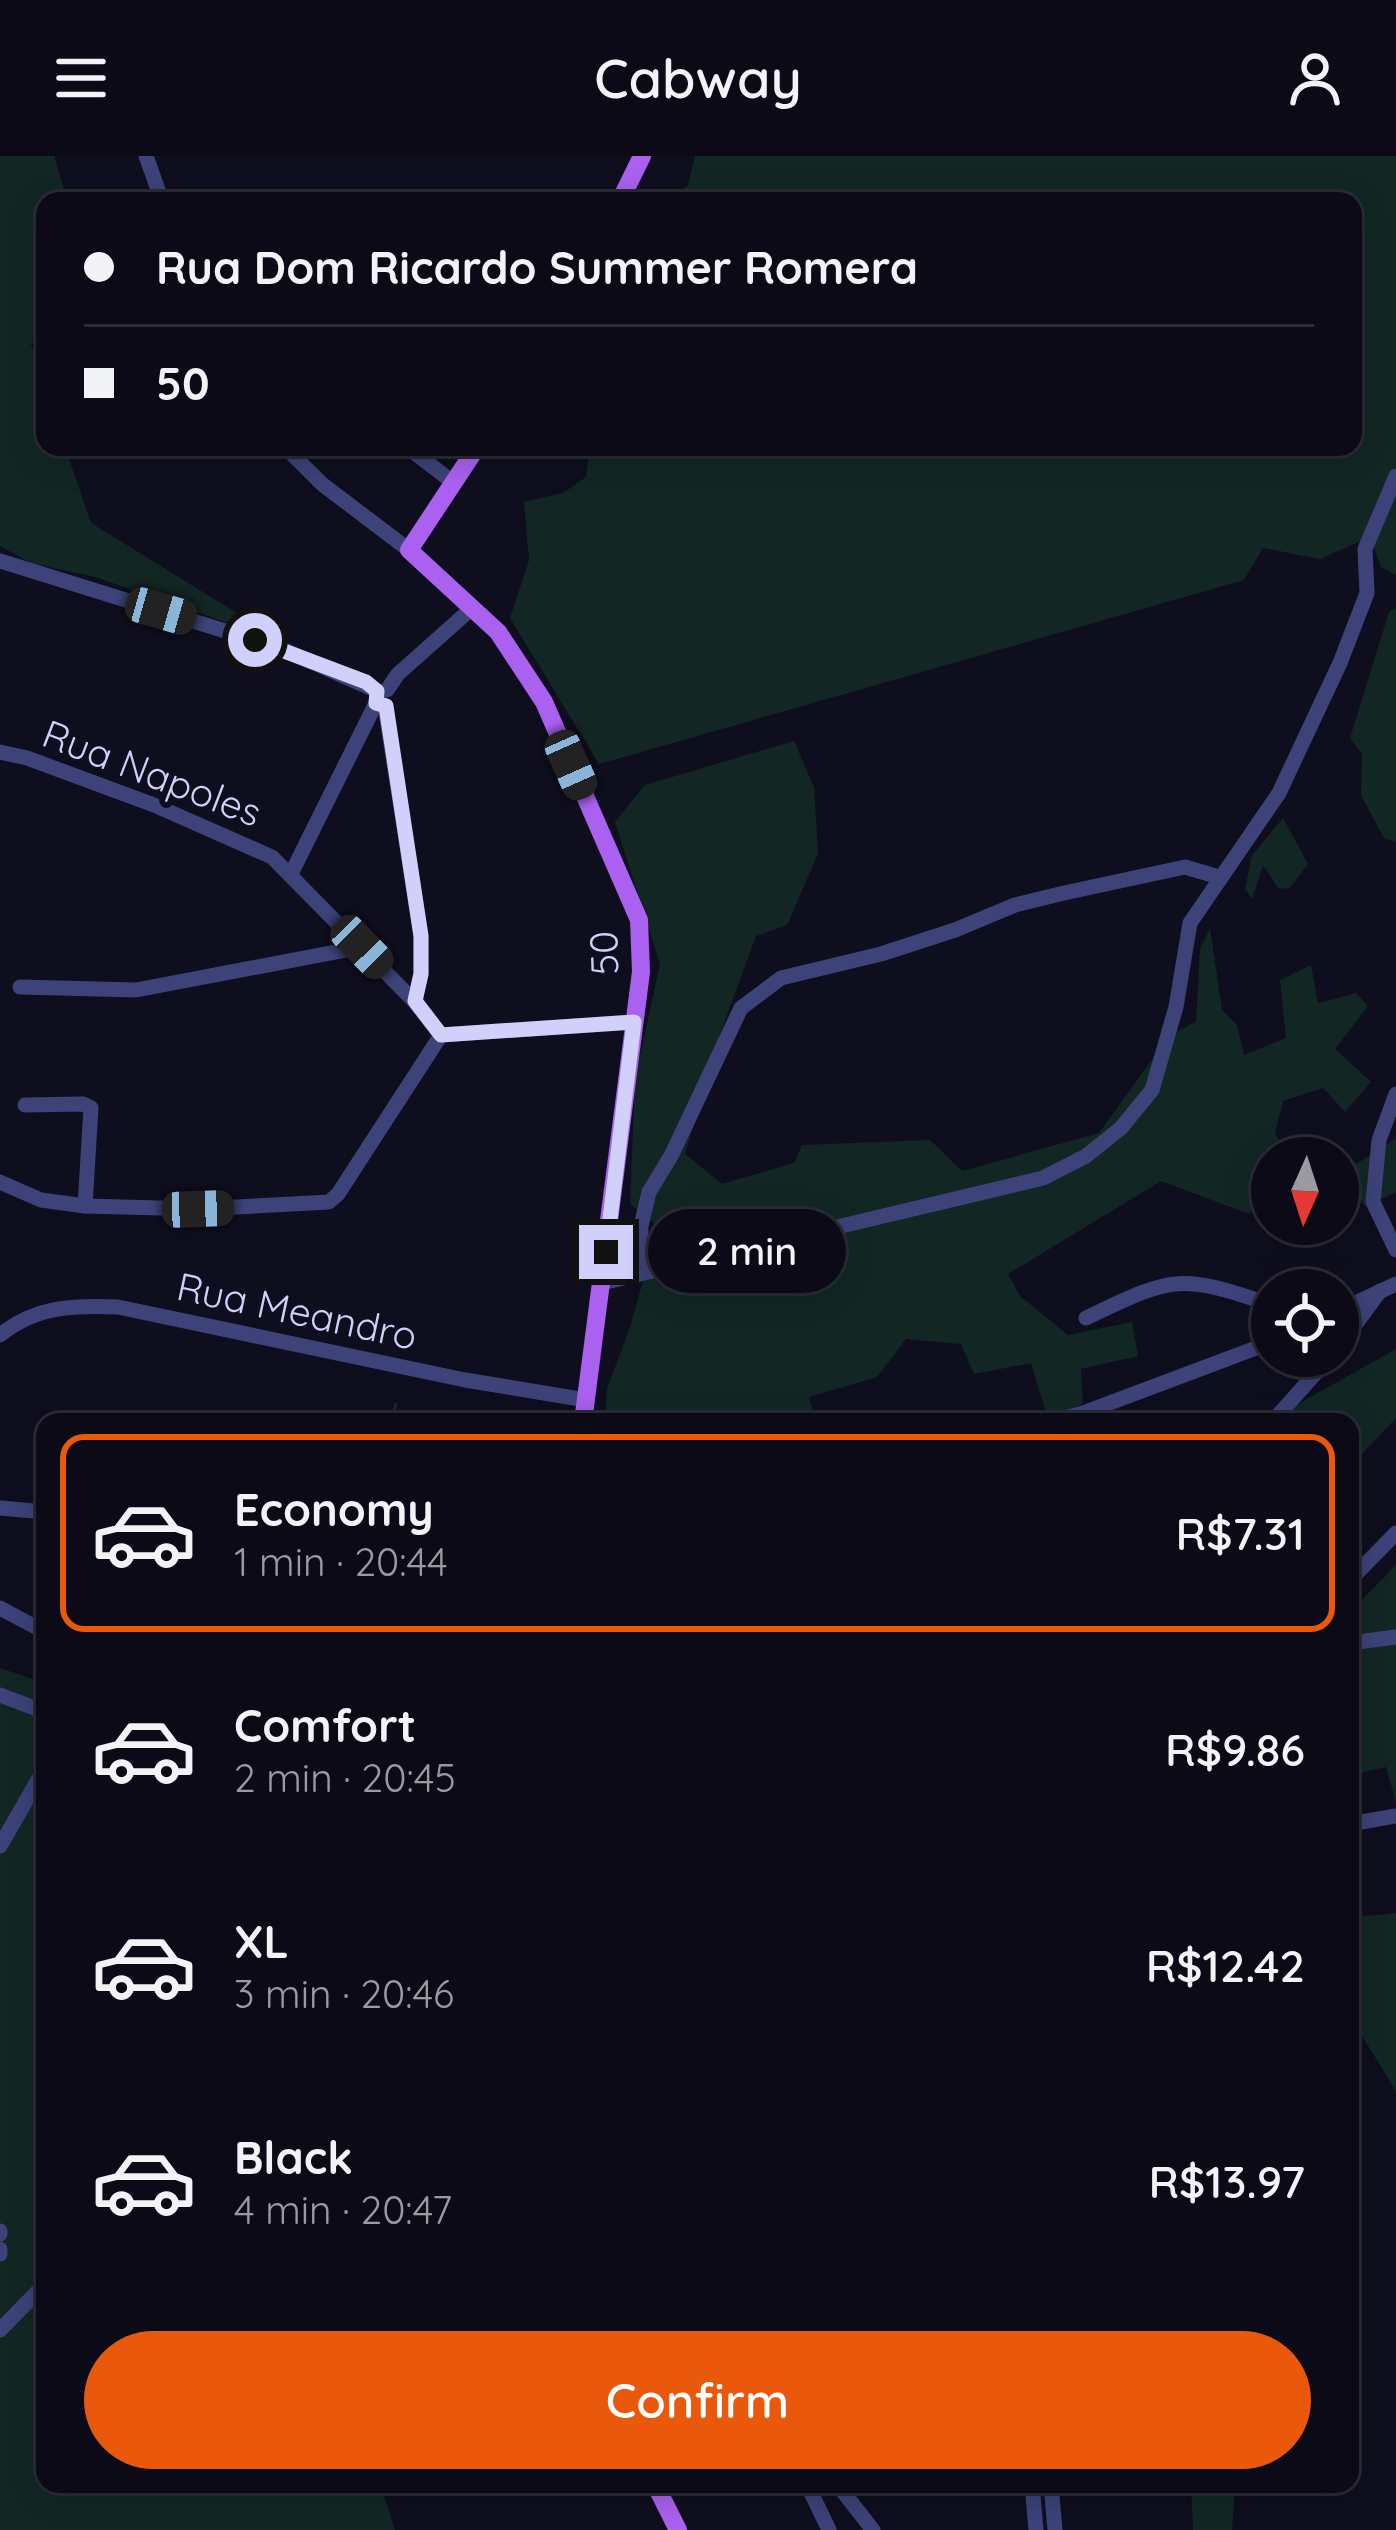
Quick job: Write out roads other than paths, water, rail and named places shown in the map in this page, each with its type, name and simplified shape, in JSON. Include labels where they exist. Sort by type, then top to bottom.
[{"type":"main road","points":[[624,192],[642,156]]},
{"type":"main road","points":[[409,550],[471,456]]},
{"type":"main road","name":"50","points":[[409,550],[498,632],[544,702],[639,920],[641,972],[585,1413]]},
{"type":"main road","points":[[660,2493],[679,2530]]},
{"type":"street","points":[[146,156],[158,192]]},
{"type":"street","points":[[294,456],[322,484],[409,550]]},
{"type":"street","points":[[419,456],[454,483]]},
{"type":"street","points":[[602,1283],[1043,1178],[1086,1156],[1121,1128],[1152,1090],[1176,1007],[1190,923],[1280,793],[1340,663],[1367,593],[1366,549],[1396,476]]},
{"type":"street","points":[[0,561],[230,631],[366,682],[381,697],[421,936],[415,1001]]},
{"type":"street","points":[[291,874],[365,718],[398,674],[471,608]]},
{"type":"street","name":"Rua Napoles","points":[[0,752],[28,758],[223,833],[272,857],[415,1001],[441,1035]]},
{"type":"street","points":[[640,1274],[641,1226],[649,1192],[741,1008],[769,986],[781,978],[923,941],[1015,904],[1185,867],[1219,877]]},
{"type":"street","points":[[20,987],[136,990],[362,947]]},
{"type":"street","points":[[0,1182],[41,1200],[85,1206],[198,1209],[329,1202],[441,1035],[634,1022]]},
{"type":"street","points":[[1396,1094],[1379,1140],[1373,1202],[1396,1250]]},
{"type":"street","points":[[25,1105],[91,1108],[85,1206]]},
{"type":"street","points":[[1086,1318],[1169,1282],[1200,1283],[1251,1299]]},
{"type":"street","points":[[1359,1301],[1388,1288]]},
{"type":"street","points":[[1359,1323],[1388,1288]]},
{"type":"street","name":"Rua Meandro","points":[[0,1335],[42,1311],[118,1307],[465,1380],[586,1400]]},
{"type":"street","points":[[1083,1413],[1251,1350]]},
{"type":"street","points":[[1280,1413],[1312,1377]]},
{"type":"street","points":[[0,1508],[36,1511]]},
{"type":"street","points":[[1359,1571],[1396,1533]]},
{"type":"street","points":[[0,1609],[36,1627]]},
{"type":"street","points":[[1359,1642],[1396,1637]]},
{"type":"street","points":[[0,1695],[36,1709]]},
{"type":"street","points":[[0,1846],[36,1784]]},
{"type":"street","points":[[1359,1822],[1396,1816]]},
{"type":"street","points":[[0,2330],[36,2293]]},
{"type":"street","points":[[811,2493],[829,2530]]},
{"type":"street","points":[[844,2493],[873,2530]]},
{"type":"street","points":[[1033,2493],[1036,2530]]},
{"type":"street","points":[[1052,2493],[1055,2530]]},
{"type":"waterway","points":[[393,1413],[396,1404]]}]
